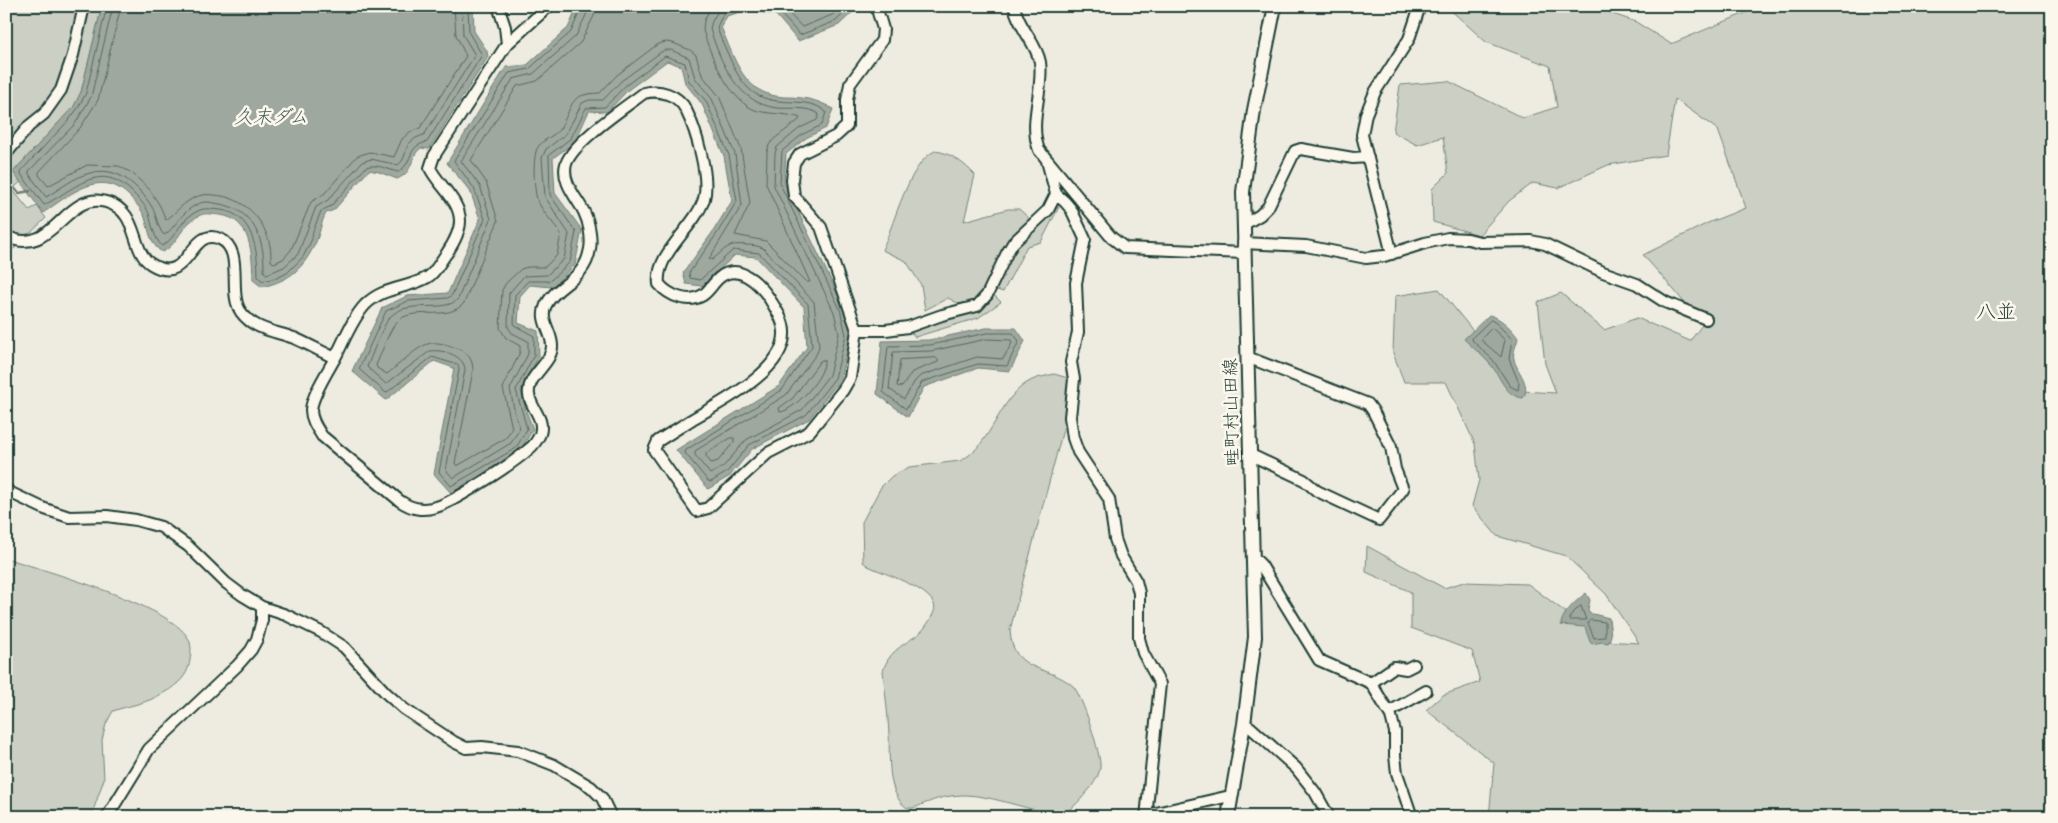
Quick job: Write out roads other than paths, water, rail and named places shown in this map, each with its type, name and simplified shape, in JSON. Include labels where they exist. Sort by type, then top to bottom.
[{"type":"main road","name":"畦町村山田線","points":[[1228,817],[1230,796],[1244,724],[1255,637],[1243,192],[1254,110],[1275,6]]},
{"type":"street","points":[[6,154],[29,126],[44,114],[61,90],[84,6]]},
{"type":"street","points":[[498,6],[505,27],[507,44]]},
{"type":"street","points":[[549,6],[507,44],[434,156],[430,168],[456,204],[460,221],[451,247],[429,276],[391,288],[376,296],[365,305],[356,317],[317,393],[311,409],[315,425],[322,436],[400,502],[410,508],[436,507],[452,500],[530,449],[539,436],[542,427],[540,417],[528,394],[530,384],[549,357],[552,346],[543,316],[546,305],[552,296],[578,274],[585,263],[590,249],[585,214],[570,190],[566,176],[566,166],[577,146],[644,93],[655,90],[665,93],[684,106],[705,172],[706,184],[704,199],[697,214],[658,270],[659,284],[671,295],[691,298],[701,296],[720,277],[735,273],[743,274],[753,279],[762,288],[778,313],[784,327],[785,340],[773,363],[741,390],[658,441],[654,450],[697,511],[708,508],[768,453],[809,432],[843,390],[850,378],[857,330],[820,227],[794,196],[792,180],[794,163],[800,154],[836,136],[847,126],[847,100],[850,84],[882,40],[883,29],[876,6]]},
{"type":"street","points":[[1014,6],[1021,28],[1037,52],[1040,62],[1040,86],[1035,140],[1047,161],[1110,237],[1125,248],[1306,246],[1366,258],[1392,254],[1425,243],[1448,238],[1486,242],[1531,241],[1545,244],[1603,272],[1637,284],[1665,302],[1706,319]]},
{"type":"street","points":[[1392,254],[1362,135],[1366,114],[1376,92],[1409,38],[1420,6]]},
{"type":"street","points":[[1243,225],[1260,215],[1268,207],[1295,151],[1301,149],[1354,158],[1368,157]]},
{"type":"street","points":[[1047,161],[1056,194],[1066,202],[1085,240],[1076,283],[1078,332],[1071,362],[1074,379],[1070,417],[1073,438],[1078,452],[1109,499],[1115,539],[1121,556],[1136,581],[1139,593],[1139,638],[1143,652],[1160,684],[1146,816],[1230,796]]},
{"type":"street","points":[[857,330],[886,330],[908,327],[942,315],[977,306],[987,296],[1006,253],[1013,243],[1048,210],[1056,194]]},
{"type":"street","points":[[6,236],[19,240],[39,239],[75,208],[94,201],[106,202],[126,215],[145,258],[158,267],[174,268],[180,265],[187,260],[198,242],[205,238],[221,239],[227,244],[232,253],[236,297],[239,310],[247,320],[260,328],[294,338],[335,358]]},
{"type":"street","points":[[1247,357],[1368,404],[1391,447],[1394,469],[1403,489],[1379,520],[1316,491],[1304,480],[1249,454]]},
{"type":"street","points":[[6,489],[45,509],[69,516],[108,516],[136,520],[161,527],[188,546],[226,582],[262,607],[286,615],[322,632],[344,647],[386,693],[404,709],[454,742],[466,748],[482,747],[518,751],[554,765],[591,787],[602,798],[611,817]]},
{"type":"street","points":[[1254,558],[1261,565],[1319,660],[1371,683],[1388,712],[1395,732],[1397,773],[1412,817]]},
{"type":"street","points":[[107,817],[149,749],[237,666],[251,650],[257,639],[262,620],[262,607]]},
{"type":"street","points":[[1371,683],[1394,667],[1406,669],[1414,665]]},
{"type":"street","points":[[1388,712],[1426,691]]},
{"type":"street","points":[[1244,724],[1250,727],[1296,768],[1315,792],[1329,817]]},
{"type":"water","name":"久末ダム","points":[[102,6],[473,6],[474,31],[487,51],[488,57],[429,149],[421,148],[417,152],[407,172],[397,179],[369,170],[334,210],[326,213],[316,242],[301,266],[281,281],[262,287],[253,280],[251,250],[244,231],[239,223],[231,218],[202,214],[191,221],[171,246],[162,252],[154,245],[144,215],[140,209],[127,194],[116,187],[106,184],[95,184],[84,187],[43,213],[13,172],[74,106],[81,92]]},
{"type":"water","points":[[578,6],[858,7],[839,25],[798,41],[776,15],[747,10],[727,16],[721,27],[742,73],[759,90],[770,95],[809,99],[833,109],[826,128],[806,138],[786,154],[784,182],[844,308],[851,334],[840,380],[809,419],[752,449],[730,476],[708,489],[676,450],[779,386],[807,347],[804,307],[756,257],[735,255],[702,286],[686,284],[683,273],[732,201],[724,156],[702,104],[685,83],[681,66],[667,61],[628,90],[607,112],[589,111],[575,142],[553,158],[555,193],[582,230],[575,265],[552,287],[530,285],[520,296],[518,323],[538,331],[539,356],[521,390],[533,429],[520,451],[451,493],[434,474],[454,368],[434,361],[386,400],[352,371],[382,308],[407,296],[448,293],[480,219],[470,191],[447,163],[506,67],[527,65],[568,28]]},
{"type":"water","points":[[1489,315],[1505,324],[1518,338],[1514,357],[1515,364],[1525,383],[1526,388],[1523,398],[1511,394],[1507,390],[1490,364],[1464,339]]},
{"type":"water","points":[[986,328],[1016,328],[1025,341],[1010,371],[978,368],[924,387],[908,417],[877,394],[882,341],[929,340]]},
{"type":"water","points":[[1586,593],[1590,600],[1589,613],[1609,618],[1611,636],[1608,643],[1592,644],[1585,627],[1561,625],[1564,616],[1574,603]]},
{"type":"waterway","points":[[6,179],[19,193],[30,191]]},
{"type":"district","name":"八並","points":[[1996,311]]}]
